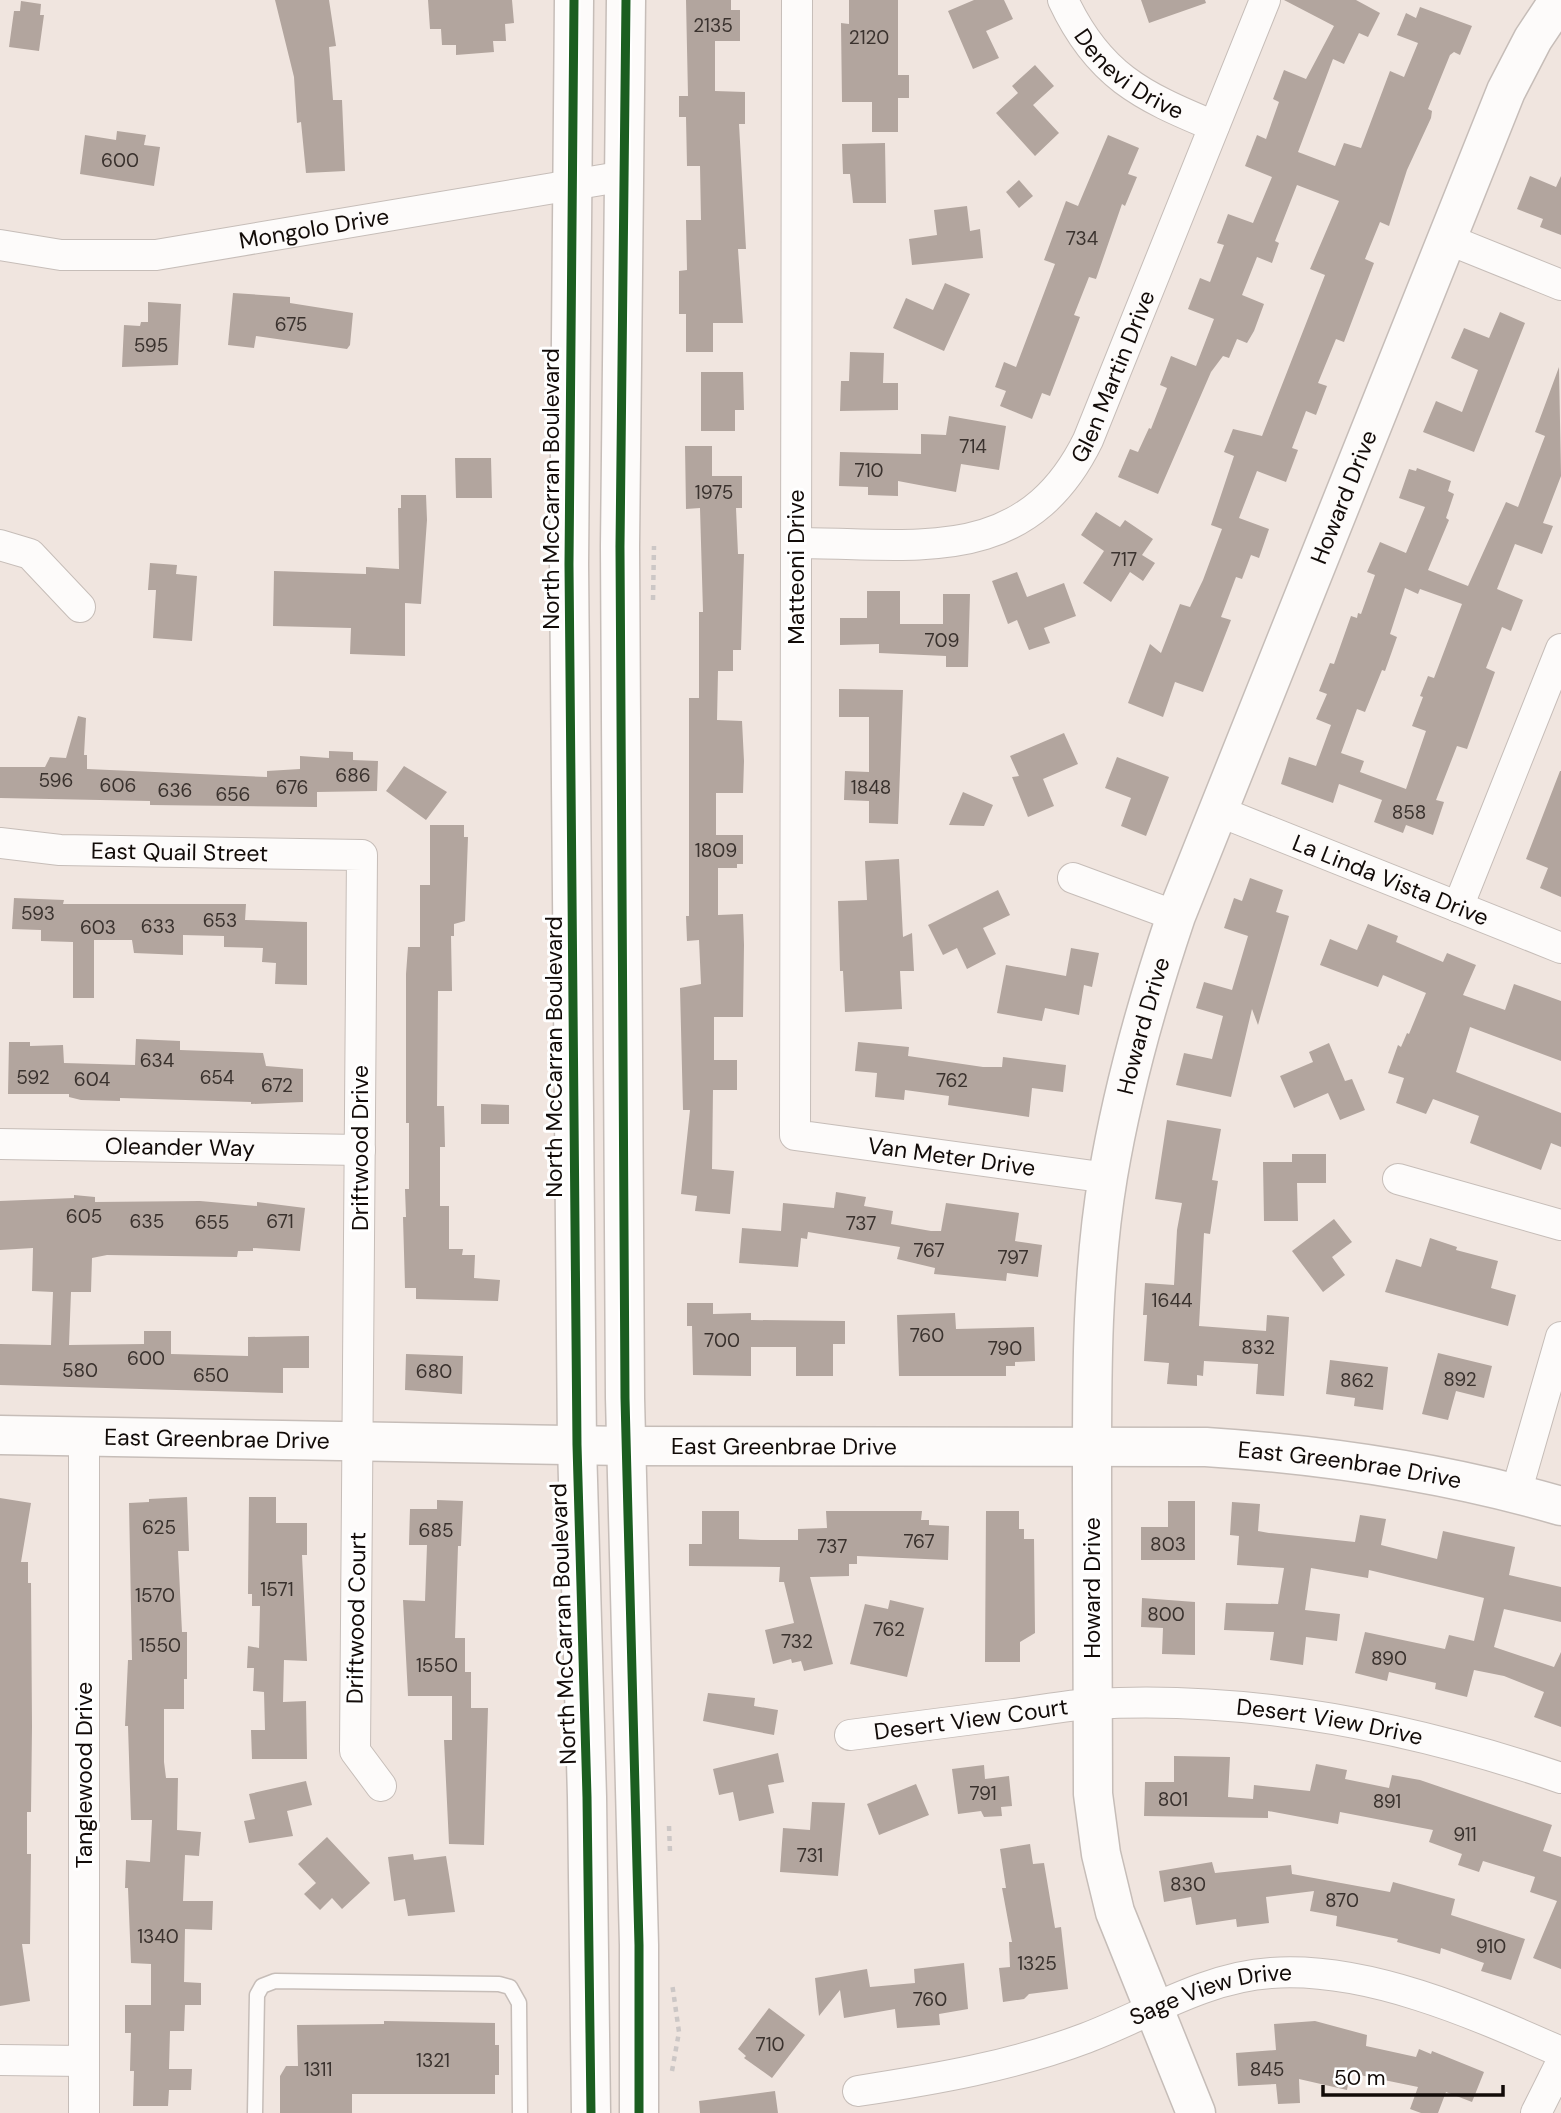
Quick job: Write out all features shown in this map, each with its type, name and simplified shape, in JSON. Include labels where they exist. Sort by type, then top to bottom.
[{"type":"main road","name":"North McCarran Boulevard","points":[[574,0],[569,564],[576,1445],[587,1797],[591,2113]]},
{"type":"main road","points":[[626,0],[620,561],[625,1446],[639,1945],[639,2113]]},
{"type":"main road","name":"Howard Drive","points":[[1196,2113],[1115,1912],[1101,1854],[1093,1794],[1092,1445],[1097,1265],[1108,1178],[1125,1086],[1149,997],[1176,916],[1506,91],[1533,39],[1559,0]]},
{"type":"main road","name":"East Greenbrae Drive","points":[[0,1435],[625,1446],[1206,1447],[1299,1453],[1391,1466],[1516,1493],[1561,1506]]},
{"type":"street","name":"Matteoni Drive","points":[[795,1135],[797,0]]},
{"type":"street","name":"Denevi Drive","points":[[1063,0],[1077,29],[1097,57],[1122,81],[1150,100],[1214,126]]},
{"type":"street","name":"Glen Martin Drive","points":[[796,543],[953,543],[1009,527],[1034,511],[1057,489],[1076,464],[1088,440],[1265,0]]},
{"type":"street","name":"Mongolo Drive","points":[[0,245],[61,255],[156,255],[625,176]]},
{"type":"street","points":[[1447,239],[1561,285]]},
{"type":"street","points":[[0,545],[30,554],[80,607]]},
{"type":"street","points":[[1458,907],[1561,649]]},
{"type":"street","name":"La Linda Vista Drive","points":[[1218,811],[1561,948]]},
{"type":"street","name":"East Quail Street","points":[[0,843],[60,850],[362,855]]},
{"type":"street","name":"Driftwood Drive","points":[[359,1440],[362,855]]},
{"type":"street","points":[[1073,878],[1176,916]]},
{"type":"street","name":"Van Meter Drive","points":[[795,1135],[1108,1178]]},
{"type":"street","name":"Oleander Way","points":[[0,1144],[360,1150]]},
{"type":"street","points":[[1398,1179],[1561,1225]]},
{"type":"street","points":[[1516,1493],[1561,1337]]},
{"type":"street","name":"Tanglewood Drive","points":[[84,1436],[84,2113]]},
{"type":"street","name":"Driftwood Court","points":[[359,1440],[355,1751],[381,1786]]},
{"type":"street","name":"Desert View Court","points":[[850,1735],[1092,1704]]},
{"type":"street","name":"Desert View Drive","points":[[1092,1704],[1198,1705],[1281,1711],[1355,1722],[1443,1741],[1561,1778]]},
{"type":"street","name":"Sage View Drive","points":[[859,2091],[953,2076],[1020,2060],[1232,1979],[1269,1973],[1307,1972],[1418,1996],[1495,2023],[1561,2053]]},
{"type":"street","points":[[0,2060],[84,2061]]},
{"type":"street","points":[[1536,2113],[1561,2063]]},
{"type":"lane","points":[[255,2113],[257,1995],[262,1986],[275,1981],[499,1984],[510,1987],[519,2003],[520,2113]]},
{"type":"building","points":[[275,0],[329,0],[336,46],[329,47],[333,100],[342,100],[345,171],[306,173],[301,122],[297,123],[294,77]]},
{"type":"building","points":[[428,0],[512,0],[514,23],[505,24],[506,41],[493,41],[494,52],[456,55],[456,45],[442,45],[441,29],[430,29]]},
{"type":"building","points":[[686,0],[731,0],[731,10],[740,10],[740,41],[715,41],[715,91],[745,92],[745,124],[739,124],[746,249],[738,249],[743,323],[713,323],[713,352],[686,352],[686,314],[679,314],[679,271],[687,270],[686,220],[701,220],[700,166],[687,166],[686,117],[679,117],[679,96],[688,96]]},
{"type":"building","points":[[849,0],[898,0],[898,75],[909,75],[909,98],[898,98],[898,132],[872,132],[872,102],[842,102],[841,23],[849,24]]},
{"type":"building","points":[[974,0],[1004,0],[1013,19],[986,31],[999,58],[973,69],[948,11]]},
{"type":"building","points":[[1141,0],[1205,0],[1206,3],[1149,23]]},
{"type":"building","points":[[1284,0],[1356,0],[1380,13],[1368,37],[1359,33],[1344,64],[1333,59],[1298,152],[1335,166],[1344,143],[1361,148],[1390,71],[1404,77],[1418,43],[1397,35],[1406,13],[1416,18],[1420,7],[1472,26],[1460,55],[1454,52],[1450,55],[1428,109],[1432,111],[1431,118],[1407,170],[1389,226],[1380,222],[1365,259],[1374,263],[1344,342],[1336,339],[1318,383],[1327,386],[1316,415],[1306,411],[1292,448],[1298,450],[1286,482],[1257,471],[1239,518],[1269,529],[1259,558],[1251,555],[1242,579],[1236,577],[1221,617],[1231,620],[1203,692],[1175,682],[1163,717],[1128,703],[1150,644],[1161,653],[1180,604],[1190,607],[1203,580],[1222,529],[1211,525],[1234,456],[1224,452],[1233,429],[1262,436],[1325,275],[1310,269],[1339,201],[1297,185],[1275,241],[1279,243],[1272,263],[1257,257],[1242,295],[1264,304],[1254,331],[1247,343],[1237,339],[1229,358],[1223,356],[1211,372],[1158,494],[1118,477],[1130,449],[1138,452],[1149,428],[1151,429],[1167,388],[1160,385],[1171,356],[1196,366],[1214,319],[1188,309],[1200,278],[1210,282],[1224,245],[1217,243],[1228,214],[1253,223],[1272,177],[1245,166],[1257,135],[1266,139],[1279,102],[1273,99],[1284,70],[1306,79],[1334,26]]},
{"type":"building","points":[[21,1],[41,4],[40,15],[44,15],[39,51],[9,47],[14,11],[20,11]]},
{"type":"building","points":[[1035,65],[1054,86],[1033,105],[1059,133],[1035,156],[996,113],[1018,93],[1012,86]]},
{"type":"building","points":[[117,131],[146,135],[144,145],[160,147],[154,186],[80,174],[85,135],[116,140]]},
{"type":"building","points":[[1108,135],[1139,148],[1128,174],[1137,177],[1125,206],[1122,204],[1096,279],[1089,277],[1074,315],[1080,317],[1050,396],[1042,393],[1032,419],[1000,406],[1006,391],[995,387],[1004,362],[1016,367],[1055,264],[1044,260],[1066,201],[1078,206]]},
{"type":"building","points":[[885,143],[886,203],[853,203],[850,174],[843,174],[842,144]]},
{"type":"building","points":[[1530,176],[1556,187],[1561,176],[1561,235],[1540,227],[1543,219],[1517,209]]},
{"type":"building","points":[[1019,180],[1033,196],[1019,208],[1006,192]]},
{"type":"building","points":[[967,206],[970,231],[980,229],[983,258],[912,265],[909,239],[937,235],[934,210]]},
{"type":"building","points":[[945,283],[970,294],[944,351],[893,328],[906,298],[933,310]]},
{"type":"building","points":[[233,293],[290,297],[290,303],[353,313],[350,345],[347,349],[256,336],[254,348],[228,345]]},
{"type":"building","points":[[148,302],[181,304],[178,365],[122,367],[124,325],[140,326],[141,322],[148,322]]},
{"type":"building","points":[[1500,312],[1525,323],[1474,452],[1423,432],[1436,401],[1462,412],[1478,370],[1451,358],[1464,328],[1489,338]]},
{"type":"building","points":[[850,352],[884,353],[883,383],[898,383],[898,410],[840,411],[841,381],[849,381]]},
{"type":"building","points":[[1559,367],[1561,476],[1543,523],[1553,526],[1542,554],[1515,544],[1497,589],[1523,600],[1511,631],[1502,627],[1486,668],[1495,672],[1467,749],[1457,746],[1436,800],[1444,802],[1433,835],[1406,825],[1403,833],[1374,822],[1382,800],[1339,784],[1333,803],[1281,784],[1289,757],[1316,766],[1331,725],[1316,719],[1327,694],[1319,691],[1330,663],[1334,664],[1351,616],[1357,618],[1358,613],[1361,614],[1375,575],[1367,572],[1380,542],[1406,553],[1425,507],[1399,498],[1409,469],[1416,471],[1417,468],[1451,481],[1448,491],[1454,494],[1446,518],[1449,520],[1428,570],[1468,586],[1506,502],[1518,507],[1545,436],[1535,432]],"holes":[[[1405,588],[1418,594],[1420,589],[1462,604],[1434,678],[1428,676],[1420,696],[1423,697],[1412,726],[1426,731],[1406,789],[1360,772],[1364,761],[1341,753],[1357,709],[1365,712],[1382,670],[1385,671],[1397,637],[1390,634]]]},
{"type":"building","points":[[701,372],[743,372],[744,410],[735,410],[735,431],[701,431]]},
{"type":"building","points":[[949,416],[1006,426],[999,470],[961,464],[956,492],[898,481],[898,496],[868,495],[868,487],[839,486],[840,452],[921,454],[921,434],[946,435]]},
{"type":"building","points":[[685,446],[712,446],[712,476],[742,476],[742,508],[736,508],[738,554],[744,554],[741,650],[733,650],[733,671],[718,671],[717,720],[742,721],[744,761],[743,793],[716,793],[716,835],[743,835],[743,864],[737,864],[737,868],[718,868],[718,915],[743,914],[743,1017],[714,1017],[714,1060],[737,1060],[737,1090],[713,1090],[712,1169],[734,1171],[730,1214],[695,1211],[697,1196],[681,1194],[690,1110],[683,1110],[680,988],[701,984],[699,940],[687,941],[686,916],[689,916],[689,698],[699,698],[699,612],[703,612],[700,508],[686,509]]},
{"type":"building","points":[[455,458],[491,458],[492,498],[456,498]]},
{"type":"building","points":[[401,495],[426,495],[427,520],[421,604],[405,603],[405,656],[350,654],[351,628],[273,626],[274,571],[366,574],[366,567],[399,569],[398,508],[401,508]]},
{"type":"building","points":[[1096,512],[1120,527],[1125,520],[1153,539],[1142,555],[1155,563],[1143,581],[1130,572],[1111,602],[1083,583],[1104,551],[1081,535]]},
{"type":"building","points":[[150,563],[177,565],[176,574],[197,576],[192,641],[153,638],[156,590],[148,590]]},
{"type":"building","points":[[1017,572],[1027,597],[1064,583],[1076,616],[1044,628],[1050,643],[1029,650],[1017,620],[1008,624],[992,581]]},
{"type":"building","points":[[867,591],[900,591],[900,624],[943,624],[943,594],[970,594],[968,667],[946,667],[946,656],[879,653],[879,644],[840,645],[840,618],[867,618]]},
{"type":"building","points":[[839,689],[903,690],[898,824],[869,823],[869,801],[844,800],[845,771],[869,772],[869,717],[839,717]]},
{"type":"building","points":[[78,716],[86,718],[84,755],[87,755],[87,769],[267,777],[267,771],[300,769],[300,756],[329,758],[329,751],[353,752],[353,760],[378,761],[377,791],[317,792],[317,807],[150,805],[150,801],[0,798],[0,767],[45,767],[50,757],[66,758]]},
{"type":"building","points":[[1064,733],[1078,764],[1043,779],[1054,806],[1028,817],[1012,777],[1019,776],[1010,756]]},
{"type":"building","points":[[1117,757],[1169,777],[1146,836],[1121,826],[1131,798],[1105,788]]},
{"type":"building","points":[[404,766],[447,792],[426,820],[386,791]]},
{"type":"building","points":[[1560,771],[1561,897],[1540,888],[1548,868],[1526,859]]},
{"type":"building","points":[[963,792],[993,805],[984,826],[949,825]]},
{"type":"building","points":[[430,825],[464,825],[464,837],[468,837],[465,921],[454,924],[454,936],[451,936],[452,991],[438,991],[437,1106],[444,1106],[445,1147],[440,1147],[440,1206],[449,1206],[449,1249],[463,1249],[462,1255],[475,1255],[474,1278],[500,1280],[498,1301],[416,1299],[416,1288],[405,1288],[403,1217],[406,1217],[405,1189],[409,1189],[406,974],[408,947],[420,947],[420,885],[430,885]]},
{"type":"building","points":[[899,859],[903,937],[912,933],[914,971],[900,971],[902,1009],[845,1012],[843,971],[840,971],[838,901],[867,900],[865,861]]},
{"type":"building","points":[[1250,878],[1283,890],[1276,912],[1289,916],[1258,1025],[1252,1009],[1231,1097],[1176,1085],[1184,1053],[1212,1059],[1223,1016],[1196,1008],[1204,982],[1232,990],[1248,936],[1224,928],[1234,898],[1242,901]]},
{"type":"building","points":[[998,890],[1010,915],[983,928],[996,954],[967,969],[957,948],[943,955],[928,925]]},
{"type":"building","points":[[14,898],[64,900],[63,904],[246,904],[245,920],[307,922],[307,985],[275,984],[276,963],[262,962],[263,948],[224,947],[224,936],[183,935],[183,955],[134,953],[132,940],[94,940],[94,998],[73,998],[73,942],[41,941],[41,930],[12,929]]},
{"type":"building","points":[[1368,924],[1398,936],[1396,942],[1443,962],[1447,953],[1476,965],[1463,995],[1505,1010],[1514,984],[1561,1001],[1561,1061],[1470,1027],[1456,1072],[1561,1113],[1561,1147],[1551,1143],[1541,1170],[1470,1143],[1479,1116],[1433,1099],[1426,1114],[1396,1103],[1404,1078],[1388,1073],[1398,1045],[1401,1047],[1407,1033],[1409,1034],[1426,993],[1383,975],[1378,987],[1320,965],[1330,939],[1357,950]]},
{"type":"building","points":[[1071,948],[1099,953],[1092,987],[1084,985],[1079,1015],[1045,1008],[1042,1021],[997,1013],[1006,965],[1066,976]]},
{"type":"building","points":[[136,1039],[180,1041],[180,1050],[263,1053],[266,1066],[303,1069],[303,1102],[251,1104],[120,1098],[120,1101],[81,1100],[69,1097],[69,1094],[8,1094],[9,1042],[30,1042],[30,1046],[63,1045],[64,1063],[135,1065]]},
{"type":"building","points":[[858,1042],[909,1047],[908,1056],[983,1067],[1002,1067],[1003,1057],[1066,1065],[1063,1092],[1032,1088],[1029,1117],[948,1105],[949,1096],[905,1090],[904,1100],[875,1097],[877,1073],[855,1071]]},
{"type":"building","points":[[1329,1043],[1345,1081],[1352,1079],[1365,1110],[1340,1120],[1328,1093],[1294,1108],[1280,1076],[1313,1062],[1309,1052]]},
{"type":"building","points":[[481,1104],[509,1105],[509,1124],[481,1124]]},
{"type":"building","points":[[1167,1120],[1221,1129],[1212,1180],[1218,1181],[1210,1234],[1204,1233],[1199,1326],[1266,1331],[1267,1315],[1289,1317],[1284,1396],[1256,1394],[1258,1364],[1204,1361],[1203,1376],[1197,1375],[1197,1386],[1167,1384],[1169,1363],[1144,1361],[1147,1315],[1143,1315],[1145,1283],[1174,1285],[1177,1230],[1182,1203],[1155,1199]]},
{"type":"building","points":[[1292,1154],[1326,1154],[1326,1183],[1297,1183],[1298,1221],[1264,1221],[1263,1162],[1292,1162]]},
{"type":"building","points":[[836,1192],[866,1197],[864,1206],[893,1211],[891,1224],[931,1231],[941,1231],[946,1203],[1019,1213],[1015,1241],[1042,1245],[1038,1277],[1007,1273],[1006,1281],[934,1274],[935,1268],[897,1259],[900,1247],[808,1232],[807,1239],[801,1238],[798,1267],[739,1263],[742,1228],[781,1231],[783,1203],[834,1208]]},
{"type":"building","points":[[74,1195],[95,1197],[95,1202],[200,1201],[257,1206],[257,1202],[305,1208],[300,1251],[253,1248],[253,1251],[238,1251],[237,1257],[107,1255],[92,1258],[91,1292],[71,1292],[69,1345],[144,1344],[144,1331],[171,1331],[171,1354],[248,1356],[248,1337],[309,1336],[309,1368],[283,1368],[283,1393],[0,1385],[0,1344],[51,1345],[53,1292],[32,1291],[33,1248],[0,1250],[0,1201],[74,1198]]},
{"type":"building","points":[[1334,1219],[1352,1242],[1332,1257],[1345,1275],[1323,1292],[1292,1251]]},
{"type":"building","points":[[1430,1238],[1457,1247],[1456,1250],[1498,1261],[1491,1288],[1516,1295],[1508,1326],[1385,1292],[1396,1259],[1421,1267]]},
{"type":"building","points":[[687,1303],[713,1303],[713,1314],[751,1313],[751,1320],[845,1321],[845,1344],[833,1344],[833,1376],[796,1376],[796,1347],[751,1347],[751,1376],[693,1375],[692,1326],[687,1326]]},
{"type":"building","points":[[955,1313],[956,1329],[1034,1327],[1035,1361],[1015,1362],[1015,1366],[1006,1366],[1006,1376],[899,1376],[897,1315]]},
{"type":"building","points":[[1438,1353],[1492,1366],[1484,1398],[1456,1391],[1448,1420],[1422,1414]]},
{"type":"building","points":[[406,1354],[463,1356],[462,1394],[405,1390]]},
{"type":"building","points":[[1330,1360],[1388,1367],[1383,1410],[1354,1406],[1355,1398],[1326,1394]]},
{"type":"building","points":[[187,1497],[189,1551],[178,1551],[182,1632],[187,1632],[187,1679],[184,1679],[184,1709],[164,1709],[164,1762],[166,1778],[178,1778],[177,1830],[201,1832],[199,1856],[185,1855],[183,1901],[213,1901],[212,1930],[185,1929],[184,1982],[201,1983],[201,2005],[185,2005],[184,2031],[170,2031],[169,2069],[192,2069],[191,2090],[169,2090],[168,2106],[133,2106],[131,2033],[125,2033],[125,2005],[151,2005],[151,1964],[131,1963],[128,1888],[125,1888],[126,1860],[150,1862],[152,1820],[131,1820],[128,1726],[125,1726],[128,1660],[132,1660],[129,1503]]},
{"type":"building","points":[[249,1497],[276,1497],[276,1523],[307,1523],[307,1555],[302,1555],[307,1661],[284,1660],[283,1702],[306,1701],[307,1759],[252,1759],[251,1730],[265,1730],[264,1692],[253,1691],[254,1668],[247,1668],[248,1646],[259,1648],[260,1606],[252,1606],[252,1594],[248,1594]]},
{"type":"building","points":[[0,1498],[31,1503],[21,1562],[28,1562],[28,1583],[31,1583],[32,1727],[31,1812],[27,1812],[27,1854],[31,1854],[30,1944],[22,1944],[30,2001],[0,2006]]},
{"type":"building","points":[[437,1500],[463,1501],[461,1546],[458,1546],[455,1638],[465,1638],[465,1672],[471,1672],[471,1708],[488,1708],[484,1845],[449,1844],[444,1740],[452,1740],[452,1696],[408,1696],[403,1600],[425,1601],[427,1545],[409,1545],[410,1509],[437,1509]]},
{"type":"building","points":[[1168,1501],[1195,1501],[1195,1560],[1141,1560],[1141,1527],[1168,1527]]},
{"type":"building","points":[[1232,1502],[1260,1504],[1258,1531],[1269,1533],[1355,1542],[1360,1515],[1386,1519],[1381,1545],[1437,1559],[1443,1531],[1515,1547],[1509,1575],[1561,1587],[1561,1622],[1504,1609],[1494,1647],[1554,1667],[1561,1652],[1561,1727],[1534,1717],[1544,1692],[1504,1676],[1474,1670],[1467,1697],[1435,1689],[1436,1683],[1389,1672],[1387,1681],[1355,1673],[1365,1632],[1445,1649],[1449,1635],[1474,1641],[1484,1598],[1369,1570],[1368,1578],[1311,1568],[1305,1610],[1340,1614],[1337,1641],[1306,1637],[1303,1665],[1270,1660],[1274,1632],[1224,1630],[1226,1603],[1278,1604],[1284,1568],[1237,1565],[1239,1536],[1230,1535]]},
{"type":"building","points":[[702,1511],[739,1511],[739,1539],[798,1540],[798,1529],[827,1528],[826,1511],[922,1511],[921,1520],[929,1520],[929,1525],[949,1526],[948,1560],[857,1556],[857,1564],[849,1564],[849,1576],[810,1577],[833,1664],[804,1671],[801,1661],[792,1663],[791,1659],[773,1664],[765,1630],[794,1623],[784,1582],[779,1582],[780,1567],[689,1566],[689,1544],[702,1544]]},
{"type":"building","points":[[986,1511],[1019,1511],[1019,1529],[1024,1529],[1024,1539],[1034,1539],[1035,1633],[1020,1642],[1020,1662],[985,1662]]},
{"type":"building","points":[[1142,1598],[1195,1602],[1195,1655],[1162,1654],[1163,1628],[1141,1627]]},
{"type":"building","points":[[890,1600],[924,1608],[907,1677],[850,1664],[865,1604],[888,1609]]},
{"type":"building","points":[[708,1693],[755,1698],[754,1706],[778,1710],[774,1735],[703,1721]]},
{"type":"building","points":[[778,1753],[784,1782],[768,1785],[774,1813],[739,1821],[733,1792],[719,1795],[713,1769]]},
{"type":"building","points":[[1174,1756],[1230,1757],[1228,1797],[1253,1799],[1254,1785],[1310,1791],[1316,1764],[1347,1770],[1345,1779],[1389,1788],[1392,1775],[1420,1780],[1552,1825],[1543,1851],[1561,1857],[1561,1969],[1533,1958],[1557,1901],[1530,1892],[1535,1877],[1483,1861],[1479,1872],[1458,1865],[1462,1854],[1429,1842],[1433,1830],[1340,1812],[1338,1824],[1268,1811],[1268,1818],[1144,1816],[1145,1782],[1174,1782]]},
{"type":"building","points":[[984,1765],[985,1779],[1009,1776],[1012,1806],[1001,1807],[1002,1816],[984,1817],[981,1811],[958,1814],[952,1769]]},
{"type":"building","points":[[306,1781],[312,1805],[287,1811],[293,1836],[249,1843],[244,1821],[255,1819],[249,1794]]},
{"type":"building","points":[[916,1784],[929,1815],[879,1835],[867,1804]]},
{"type":"building","points":[[812,1802],[845,1803],[838,1876],[780,1872],[783,1828],[810,1830]]},
{"type":"building","points":[[327,1837],[370,1883],[342,1909],[332,1898],[320,1910],[304,1894],[316,1883],[298,1864]]},
{"type":"building","points":[[1030,1844],[1033,1864],[1044,1863],[1055,1928],[1061,1927],[1068,1989],[1029,1994],[1024,1999],[1003,2002],[999,1968],[1010,1967],[1009,1942],[1012,1942],[1002,1888],[1006,1888],[1000,1849]]},
{"type":"building","points":[[413,1854],[414,1860],[446,1856],[455,1912],[408,1916],[405,1899],[394,1901],[388,1857]]},
{"type":"building","points":[[1212,1862],[1215,1873],[1291,1865],[1292,1874],[1390,1892],[1393,1882],[1455,1899],[1451,1915],[1525,1939],[1511,1980],[1481,1971],[1484,1963],[1441,1948],[1440,1954],[1397,1942],[1398,1939],[1336,1926],[1337,1916],[1310,1911],[1314,1891],[1266,1897],[1269,1923],[1237,1927],[1236,1919],[1196,1925],[1191,1897],[1164,1902],[1159,1871]]},
{"type":"building","points":[[964,1963],[968,2009],[939,2014],[940,2025],[897,2028],[895,2009],[844,2018],[840,1990],[819,2016],[815,1978],[867,1969],[870,1987],[915,1983],[914,1969]]},
{"type":"building","points":[[769,2008],[805,2035],[772,2078],[744,2058],[746,2056],[738,2049]]},
{"type":"building","points":[[384,2021],[495,2023],[495,2045],[499,2045],[499,2075],[495,2075],[495,2094],[352,2094],[352,2113],[280,2113],[280,2076],[286,2066],[298,2066],[297,2025],[384,2024]]},
{"type":"building","points":[[1315,2021],[1367,2035],[1366,2046],[1416,2057],[1419,2049],[1431,2054],[1432,2051],[1484,2072],[1472,2102],[1446,2092],[1438,2113],[1421,2113],[1410,2109],[1418,2087],[1350,2073],[1347,2090],[1299,2079],[1300,2103],[1278,2104],[1276,2084],[1238,2086],[1236,2053],[1276,2050],[1274,2024]]},
{"type":"building","points":[[775,2091],[778,2113],[700,2113],[699,2101]]},
{"type":"cycle path","points":[[574,0],[569,564],[577,1445],[587,1797],[591,2113]]},
{"type":"cycle path","points":[[626,0],[620,547],[625,1398],[639,1945],[639,2113]]}]
